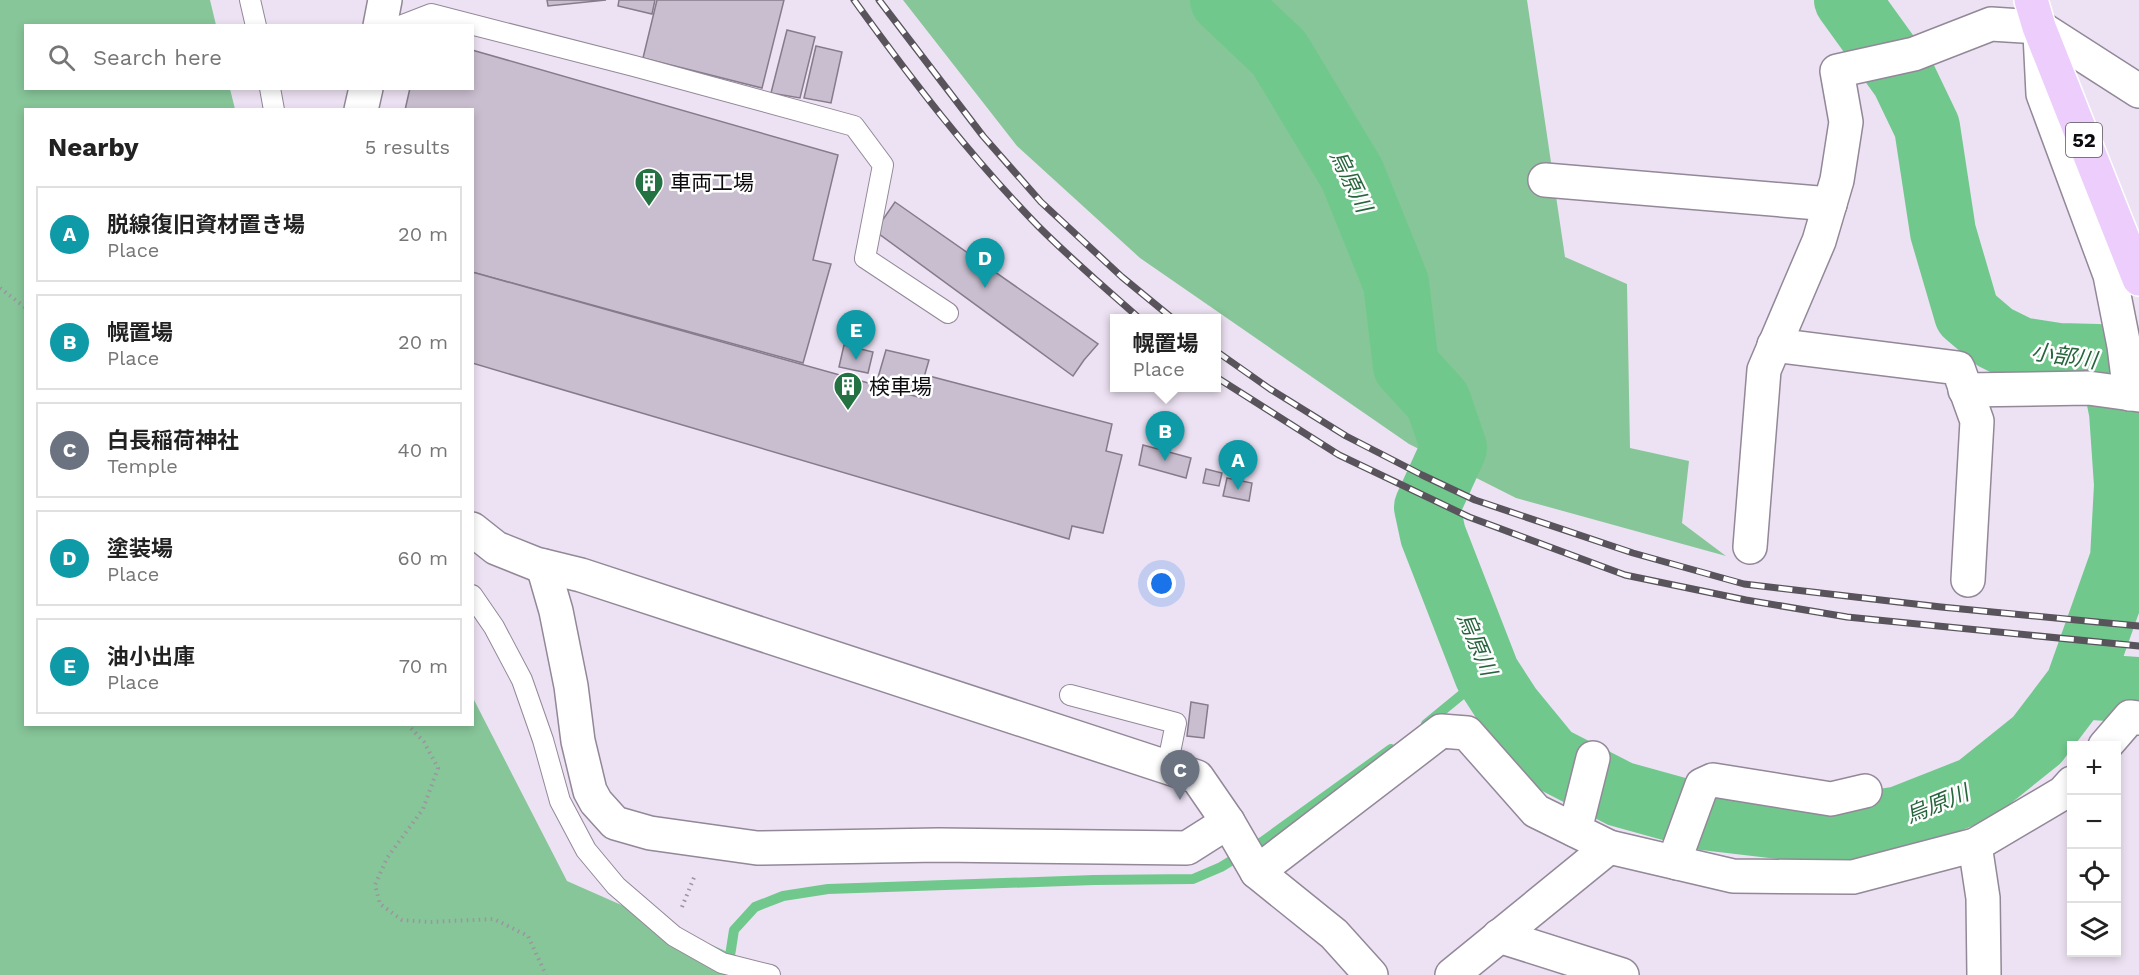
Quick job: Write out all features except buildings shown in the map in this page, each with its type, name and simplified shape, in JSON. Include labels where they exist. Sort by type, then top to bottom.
[{"type":"main road","name":"52","points":[[2035,13],[2139,279]]},
{"type":"street","points":[[380,24],[385,0]]},
{"type":"street","points":[[2035,13],[2139,91]]},
{"type":"street","points":[[1750,547],[1764,370],[1819,241],[1837,180],[1846,122],[1837,71],[1914,54],[1991,24],[2035,13]]},
{"type":"street","points":[[1965,390],[2088,388],[2136,395],[2110,275],[2043,94],[2035,13]]},
{"type":"street","points":[[361,108],[366,90]]},
{"type":"street","points":[[1545,180],[1830,204]]},
{"type":"street","points":[[1774,345],[1958,368],[1977,421],[1968,580]]},
{"type":"street","points":[[474,531],[496,548],[543,566],[592,579],[1197,777],[1228,822],[1257,872],[1334,934],[1371,975]]},
{"type":"street","points":[[543,566],[558,621],[571,686],[578,741],[590,791],[596,802],[615,823],[650,833],[758,848],[939,845],[1187,848],[1228,822]]},
{"type":"street","points":[[2109,741],[2130,717],[2139,718]]},
{"type":"street","points":[[1257,872],[1440,731],[1467,733],[1536,811],[1577,824],[1609,847],[1678,856],[1733,876],[1853,877],[1975,845],[2067,789]]},
{"type":"street","points":[[1577,824],[1593,758]]},
{"type":"street","points":[[1678,856],[1702,784],[1713,780],[1831,799],[1865,791]]},
{"type":"street","points":[[1975,845],[1983,898],[1984,975]]},
{"type":"street","points":[[1452,975],[1609,847]]},
{"type":"street","points":[[1499,936],[1622,975]]},
{"type":"lane","points":[[250,0],[256,24]]},
{"type":"lane","points":[[406,24],[431,15],[467,24]]},
{"type":"lane","points":[[474,26],[634,66],[854,126],[883,165],[865,258],[948,313]]},
{"type":"lane","points":[[270,90],[274,108]]},
{"type":"lane","points":[[474,599],[494,627],[522,680],[543,740],[560,801],[586,850],[616,886],[674,936],[722,963],[770,975]]},
{"type":"lane","points":[[1070,695],[1176,723],[1167,767]]},
{"type":"path","points":[[0,288],[24,306]]},
{"type":"path","points":[[410,726],[424,742],[438,768],[423,809],[387,858],[375,885],[380,904],[402,920],[430,922],[494,919],[528,936],[546,975]]},
{"type":"green space","points":[[0,0],[210,0],[216,24],[24,24],[24,90],[230,90],[235,108],[24,108],[24,726],[474,726],[474,700],[567,881],[780,975],[0,975]]},
{"type":"green space","points":[[903,0],[1527,0],[1565,257],[1627,284],[1630,448],[1689,461],[1682,523],[1726,556],[1516,498],[1409,444],[1140,258],[1017,146]]},
{"type":"waterway","name":"烏原川","points":[[1223,0],[1279,53],[1352,174],[1396,283],[1406,366],[1438,401],[1454,448],[1427,507],[1433,535],[1487,674],[1509,708],[1550,758],[1620,794],[1703,817],[1822,831],[1900,819],[1976,789],[2037,740],[2078,686],[2123,559],[2127,485],[2122,412],[2113,367],[2098,357],[2059,356],[2020,350],[1994,337],[1967,314],[1943,232],[1927,127],[1904,79],[1847,0]]},
{"type":"waterway","points":[[1426,724],[1487,674]]},
{"type":"waterway","points":[[2078,686],[2139,690]]},
{"type":"waterway","points":[[727,975],[734,930],[755,907],[783,896],[828,889],[1193,879],[1221,867],[1262,842],[1391,749]]},
{"type":"railway","points":[[854,0],[942,116],[1013,199],[1062,250],[1134,314]]},
{"type":"railway","points":[[879,0],[983,136],[1041,202],[1122,277],[1167,314]]},
{"type":"railway","points":[[1221,355],[1270,389],[1346,436],[1422,475],[1475,500],[1633,553],[1744,584],[1941,607],[2139,626]]},
{"type":"railway","points":[[1221,380],[1339,455],[1469,517],[1625,575],[1746,600],[1847,617],[2139,646]]},
{"type":"place","name":"車両工場","points":[[649,208]]},
{"type":"place","name":"塗装場","points":[[985,288]]},
{"type":"place","name":"油小出庫","points":[[856,360]]},
{"type":"place","name":"検車場","points":[[848,412]]},
{"type":"place","name":"幌置場","points":[[1165,461]]},
{"type":"place","name":"脱線復旧資材置き場","points":[[1238,490]]},
{"type":"place","name":"白長稲荷神社","points":[[1180,800]]},
{"type":"water label","name":"小部川","points":[[2064,356]]}]
